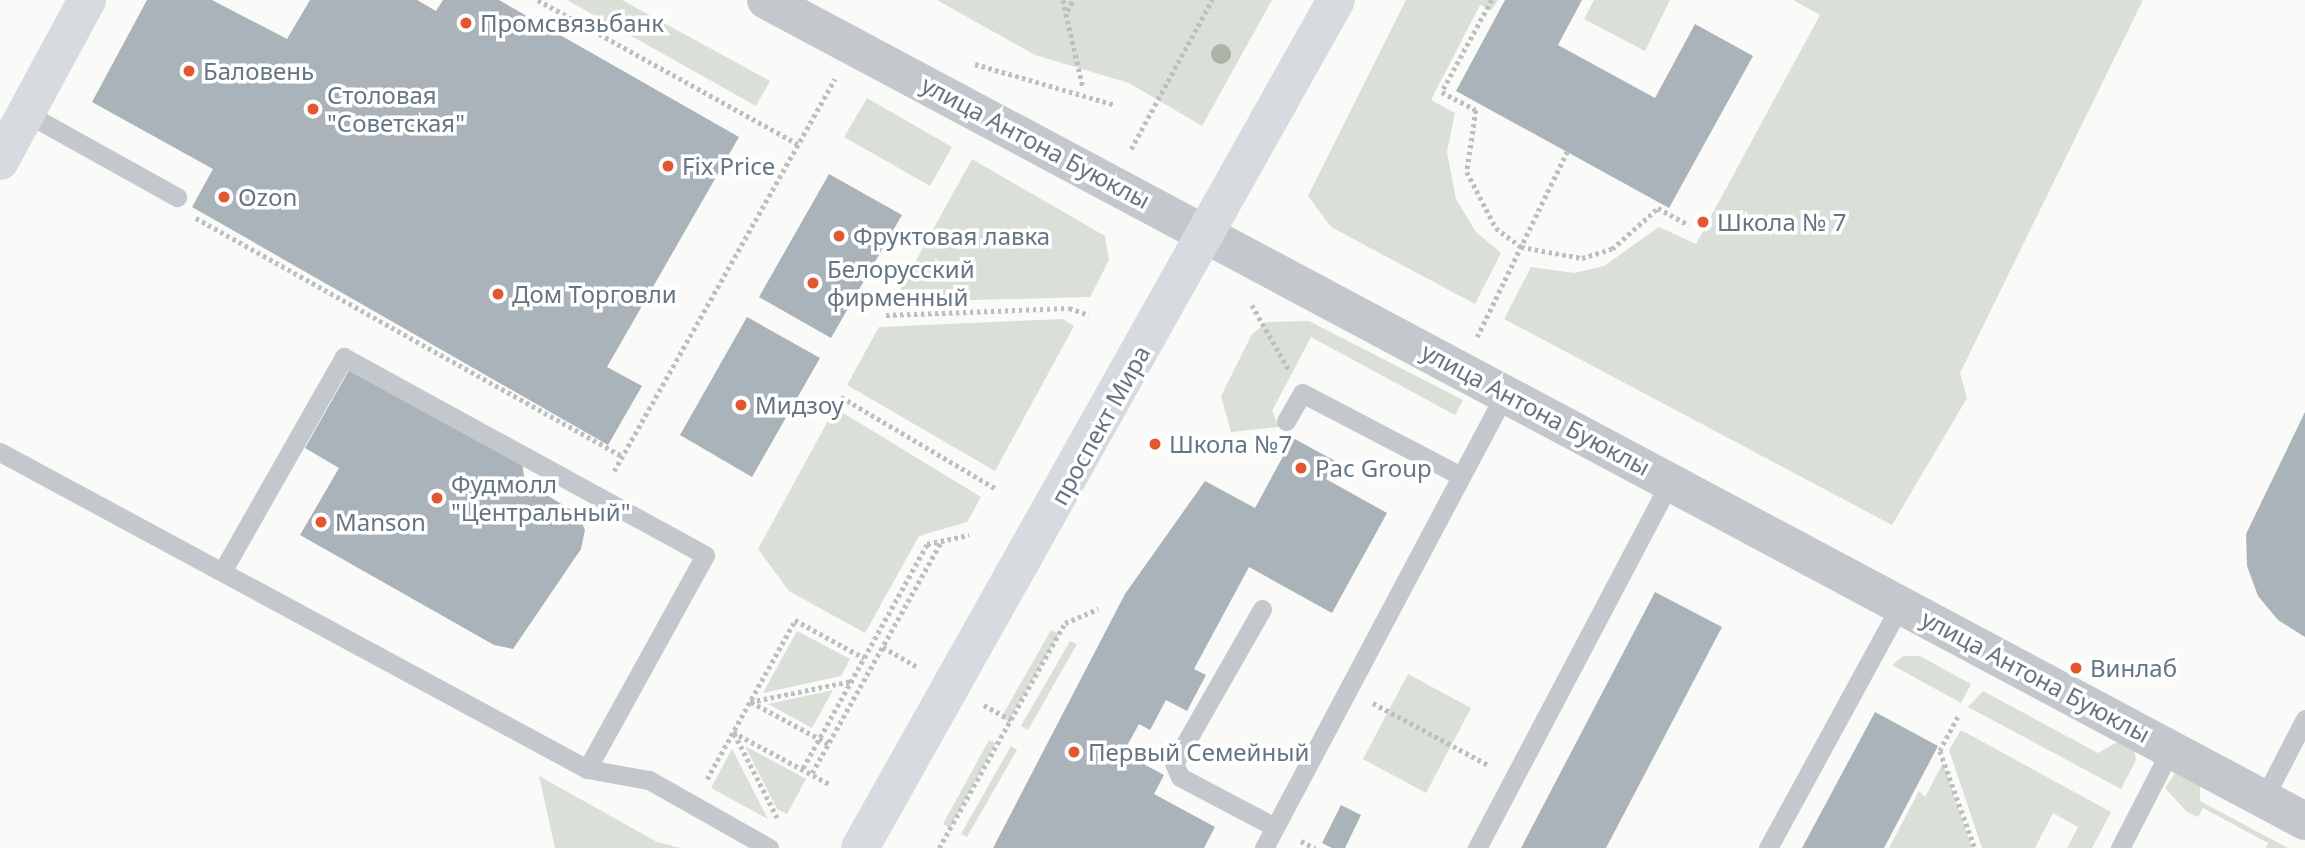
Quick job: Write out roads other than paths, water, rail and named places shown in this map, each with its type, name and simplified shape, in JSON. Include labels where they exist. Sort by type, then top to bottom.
[{"type":"main road","points":[[0,161],[87,0]]},
{"type":"main road","name":"проспект Мира","points":[[860,848],[1209,233],[1336,0]]},
{"type":"street","name":"улица Антона Буюклы","points":[[766,0],[1209,233],[2305,821]]},
{"type":"lane","points":[[26,113],[177,197]]},
{"type":"lane","points":[[223,570],[344,356],[705,555],[587,769]]},
{"type":"lane","points":[[1264,848],[1506,392]]},
{"type":"lane","points":[[1286,421],[1302,393],[1461,476]]},
{"type":"lane","points":[[0,452],[223,570],[587,769],[649,780],[769,848]]},
{"type":"lane","points":[[1477,848],[1671,480]]},
{"type":"lane","points":[[1768,848],[1901,604]]},
{"type":"lane","points":[[1262,609],[1174,763],[1180,777],[1275,827]]},
{"type":"lane","points":[[2263,798],[2305,719]]},
{"type":"lane","points":[[2120,848],[2171,749]]},
{"type":"place","name":"Промсвязьбанк","points":[[466,23]]},
{"type":"place","name":"Баловень","points":[[189,71]]},
{"type":"place","name":"Столовая \"Советская\"","points":[[313,109]]},
{"type":"place","name":"Fix Price","points":[[668,166]]},
{"type":"place","name":"Ozon","points":[[224,197]]},
{"type":"place","name":"Школа № 7","points":[[1703,222]]},
{"type":"place","name":"Фруктовая лавка","points":[[839,236]]},
{"type":"place","name":"Белорусский фирменный","points":[[813,283]]},
{"type":"place","name":"Дом Торговли","points":[[498,294]]},
{"type":"place","name":"Мидзоу","points":[[741,405]]},
{"type":"place","name":"Школа №7","points":[[1155,444]]},
{"type":"place","name":"Pac Group","points":[[1301,468]]},
{"type":"place","name":"Фудмолл \"Центральный\"","points":[[437,498]]},
{"type":"place","name":"Manson","points":[[321,522]]},
{"type":"place","name":"Винлаб","points":[[2076,668]]},
{"type":"place","name":"Первый Семейный","points":[[1074,752]]}]
